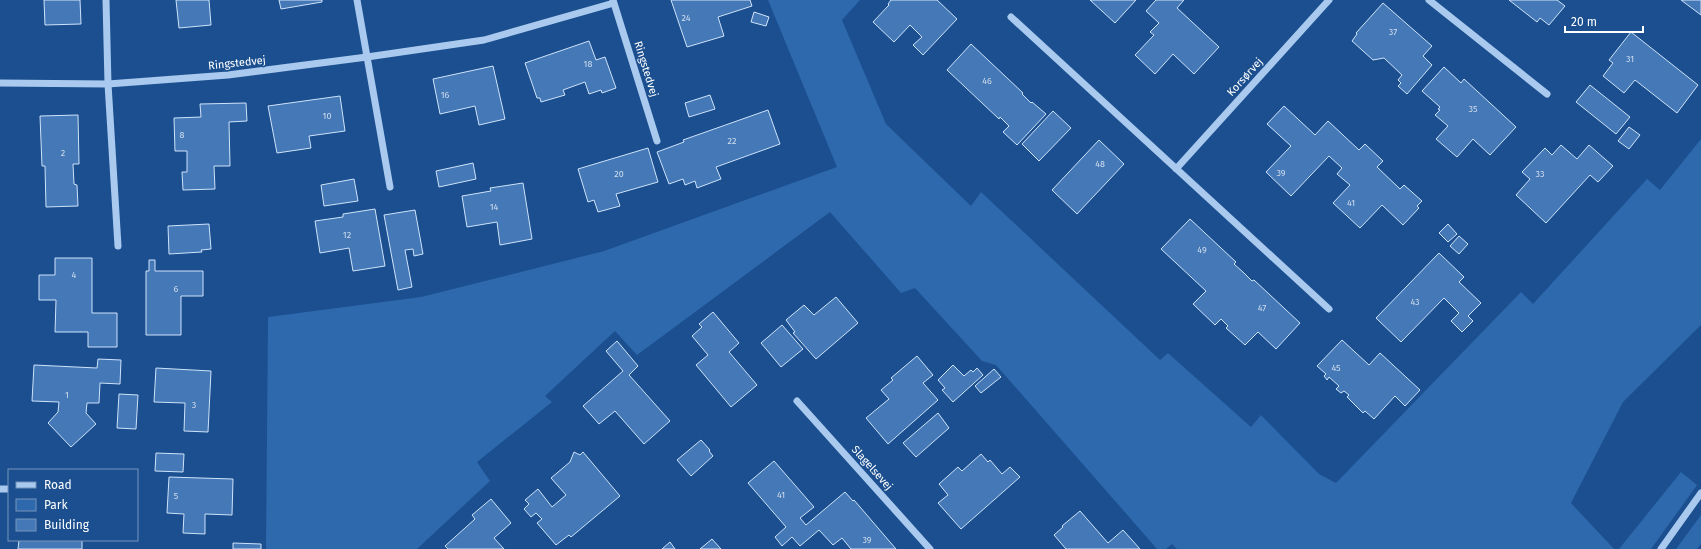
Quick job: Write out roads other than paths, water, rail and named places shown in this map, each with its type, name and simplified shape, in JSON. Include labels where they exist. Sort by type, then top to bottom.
[{"type":"street","points":[[106,0],[108,84],[118,246]]},
{"type":"street","points":[[357,0],[390,187]]},
{"type":"street","name":"Korsørvej","points":[[1176,169],[1329,0]]},
{"type":"street","points":[[1429,0],[1547,94]]},
{"type":"street","name":"Ringstedvej","points":[[0,83],[108,84],[228,75],[367,58],[484,40],[613,1],[657,141]]},
{"type":"street","points":[[1011,18],[1329,309]]},
{"type":"street","name":"Slagelsevej","points":[[797,401],[930,549]]},
{"type":"street","points":[[1661,549],[1701,493]]}]
